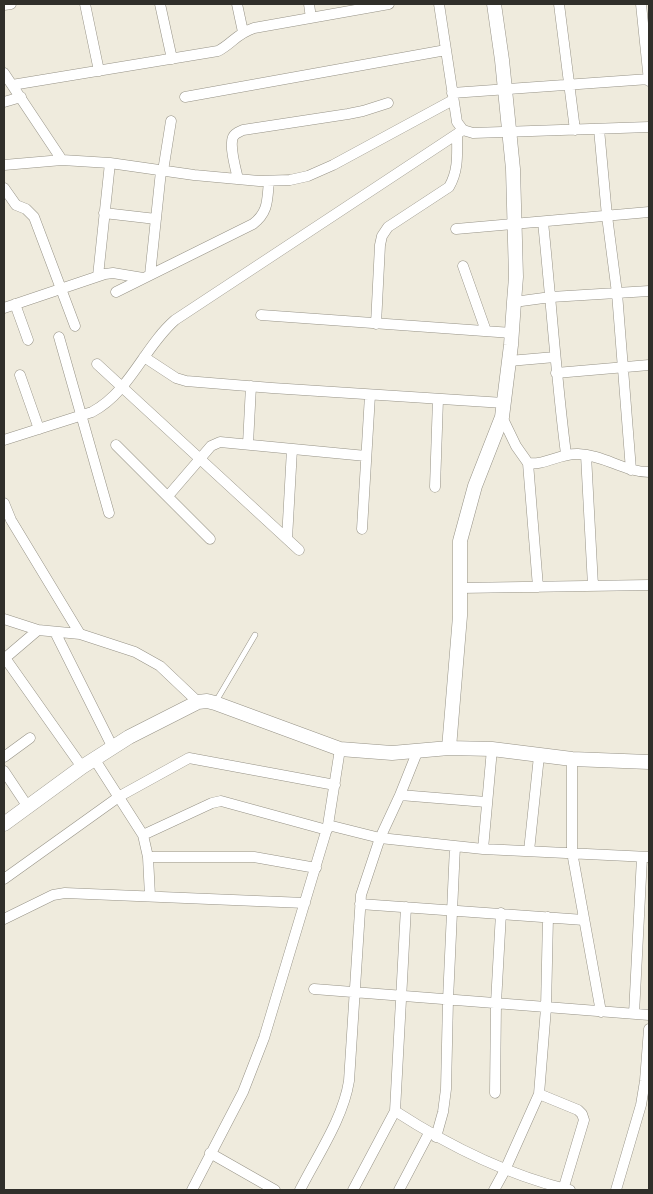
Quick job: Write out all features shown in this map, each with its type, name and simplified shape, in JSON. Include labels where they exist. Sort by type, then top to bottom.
[{"type":"street","points":[[4,5],[11,4]]},
{"type":"street","points":[[85,4],[99,71]]},
{"type":"street","points":[[160,4],[172,59]]},
{"type":"street","points":[[236,4],[242,32]]},
{"type":"street","points":[[309,4],[312,18]]},
{"type":"street","points":[[12,85],[218,51],[228,46],[242,32],[254,28],[390,4]]},
{"type":"street","points":[[376,324],[382,236],[388,226],[449,186],[454,178],[457,165],[460,132],[439,4]]},
{"type":"street","points":[[449,748],[458,638],[460,541],[474,486],[503,410],[516,277],[513,169],[494,4]]},
{"type":"street","points":[[559,4],[574,130]]},
{"type":"street","points":[[4,165],[62,160],[110,163],[238,179],[269,181],[290,180],[308,176],[332,165],[453,97],[505,89],[649,79],[641,4]]},
{"type":"street","points":[[185,97],[446,50]]},
{"type":"street","points":[[4,73],[62,160]]},
{"type":"street","points":[[4,102],[21,97]]},
{"type":"street","points":[[238,179],[232,145],[236,133],[243,130],[363,111],[388,103]]},
{"type":"street","points":[[147,277],[171,121]]},
{"type":"street","points":[[4,440],[82,416],[99,408],[123,386],[164,329],[175,320],[460,132],[649,127]]},
{"type":"street","points":[[599,129],[607,216],[617,293],[631,470]]},
{"type":"street","points":[[98,276],[110,163]]},
{"type":"street","points":[[116,292],[262,218],[266,210],[269,181]]},
{"type":"street","points":[[4,188],[16,205],[26,209],[34,217],[75,326]]},
{"type":"street","points":[[456,229],[649,212]]},
{"type":"street","points":[[104,214],[156,220]]},
{"type":"street","points":[[542,222],[551,297],[556,373],[566,454]]},
{"type":"street","points":[[463,266],[486,331]]},
{"type":"street","points":[[4,308],[98,276],[113,273],[147,277]]},
{"type":"street","points":[[514,302],[551,297],[649,291]]},
{"type":"street","points":[[15,304],[28,340]]},
{"type":"street","points":[[261,315],[512,333]]},
{"type":"street","points":[[59,337],[110,513]]},
{"type":"street","points":[[144,357],[176,378],[186,381],[438,399],[503,410]]},
{"type":"street","points":[[509,361],[555,357]]},
{"type":"street","points":[[97,364],[299,550]]},
{"type":"street","points":[[556,373],[649,365]]},
{"type":"street","points":[[20,375],[39,429]]},
{"type":"street","points":[[248,444],[251,386]]},
{"type":"street","points":[[362,529],[370,395]]},
{"type":"street","points":[[435,488],[438,399]]},
{"type":"street","points":[[503,410],[516,446],[528,463],[538,587]]},
{"type":"street","points":[[168,496],[211,446],[220,442],[366,456]]},
{"type":"street","points":[[116,444],[210,539]]},
{"type":"street","points":[[288,539],[292,449]]},
{"type":"street","points":[[528,463],[541,462],[566,454],[586,455],[598,456],[631,470],[649,472]]},
{"type":"street","points":[[586,455],[593,586]]},
{"type":"street","points":[[4,503],[12,520],[80,634]]},
{"type":"street","points":[[460,588],[649,585]]},
{"type":"street","points":[[4,619],[38,630],[80,634],[146,657],[160,666],[198,702]]},
{"type":"street","points":[[38,630],[4,658],[82,768]]},
{"type":"street","points":[[55,632],[113,748]]},
{"type":"street","points":[[4,824],[129,737],[198,702],[206,701],[340,749],[392,752],[449,748],[492,749],[572,759],[649,762]]},
{"type":"street","points":[[4,743],[7,755],[30,738]]},
{"type":"street","points":[[192,1190],[243,1092],[254,1065],[316,868],[327,827],[340,749]]},
{"type":"street","points":[[483,849],[492,749]]},
{"type":"street","points":[[300,1190],[338,1116],[347,1094],[360,904],[364,885],[380,838],[418,750]]},
{"type":"street","points":[[529,851],[539,756]]},
{"type":"street","points":[[4,879],[120,796],[189,758],[335,786]]},
{"type":"street","points":[[572,759],[572,852],[601,1012]]},
{"type":"street","points":[[95,760],[120,796],[143,836],[148,857],[150,896]]},
{"type":"street","points":[[4,771],[28,807]]},
{"type":"street","points":[[400,795],[486,802]]},
{"type":"street","points":[[143,836],[212,803],[221,801],[380,838],[483,849],[646,857],[634,1014]]},
{"type":"street","points":[[399,1190],[433,1135],[443,1112],[446,1089],[455,846]]},
{"type":"street","points":[[148,857],[254,857],[316,868]]},
{"type":"street","points":[[4,919],[59,894],[305,903]]},
{"type":"street","points":[[360,904],[584,920]]},
{"type":"street","points":[[353,1190],[395,1111],[406,906]]},
{"type":"street","points":[[495,1093],[496,1003],[501,913]]},
{"type":"street","points":[[494,1190],[539,1094],[546,1008],[548,917]]},
{"type":"street","points":[[314,990],[649,1015]]},
{"type":"street","points":[[616,1190],[645,1081],[649,1028]]},
{"type":"street","points":[[395,1111],[433,1135],[505,1170],[566,1190],[584,1120],[578,1110],[539,1094]]},
{"type":"street","points":[[210,1153],[275,1190]]},
{"type":"lane","points":[[215,703],[255,635]]}]
